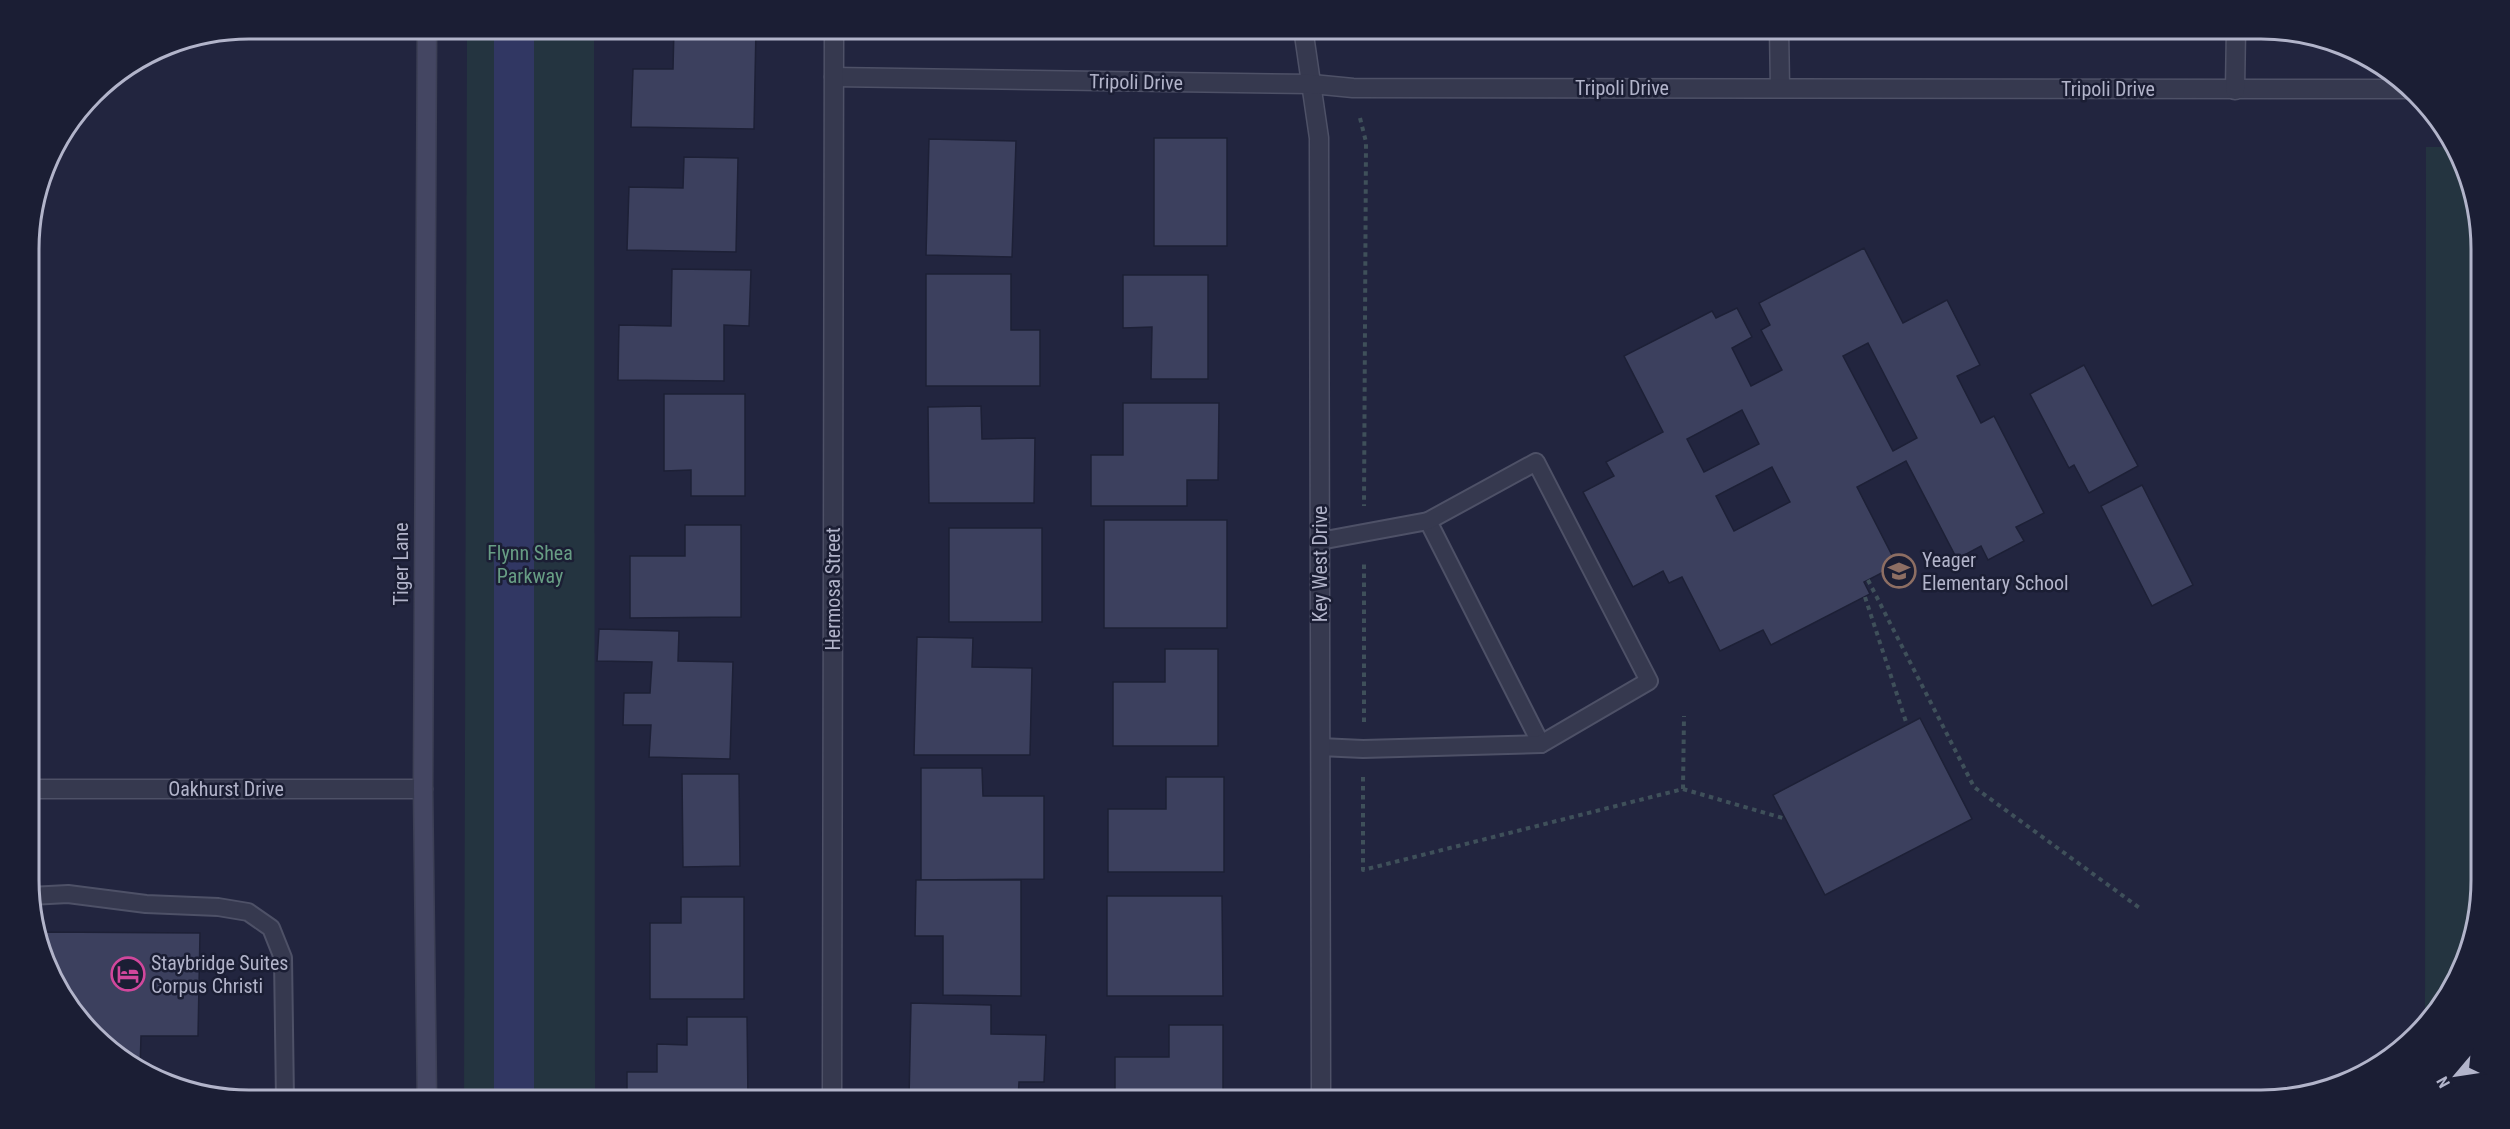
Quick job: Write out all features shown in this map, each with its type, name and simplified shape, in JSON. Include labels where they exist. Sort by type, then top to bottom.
[{"type":"street","name":"Tiger Lane","points":[[427,39],[423,789],[427,1090]]},
{"type":"street","name":"Hermosa Street","points":[[832,1090],[834,39]]},
{"type":"street","name":"Key West Drive","points":[[1305,39],[1319,138],[1322,1090]]},
{"type":"street","points":[[1779,39],[1780,88]]},
{"type":"street","points":[[2235,90],[2236,39]]},
{"type":"street","name":"Tripoli Drive","points":[[834,77],[1312,84],[1353,88],[2397,89]]},
{"type":"street","name":"Oakhurst Drive","points":[[39,789],[423,789]]},
{"type":"lane","points":[[1320,541],[1428,521],[1536,462],[1649,681],[1541,744],[1364,749],[1320,747]]},
{"type":"lane","points":[[1428,521],[1541,744]]},
{"type":"lane","points":[[39,896],[68,894],[146,903],[218,907],[248,912],[272,928],[283,958],[285,1090]]},
{"type":"path","points":[[1868,580],[1974,787],[2140,909]]},
{"type":"path","points":[[1865,597],[1907,725]]},
{"type":"path","points":[[1683,789],[1684,716]]},
{"type":"green space","name":"Flynn Shea Parkway","points":[[467,39],[594,39],[595,1090],[464,1090]]},
{"type":"green space","points":[[2426,147],[2444,147],[2464,195],[2471,235],[2471,894],[2464,934],[2455,960],[2436,997],[2425,1011]]},
{"type":"building","points":[[674,39],[756,39],[754,129],[631,127],[633,69],[673,69]]},
{"type":"building","points":[[1154,138],[1227,138],[1227,246],[1154,246]]},
{"type":"building","points":[[929,139],[1016,141],[1012,257],[926,255]]},
{"type":"building","points":[[684,157],[738,158],[736,252],[627,250],[629,187],[683,188]]},
{"type":"building","points":[[1864,248],[1903,323],[1947,300],[1980,365],[1957,376],[1981,423],[1994,416],[2044,513],[2016,527],[2024,541],[1988,560],[1981,546],[1957,559],[1906,461],[1857,487],[1897,565],[1864,582],[1870,594],[1771,645],[1763,630],[1720,651],[1682,577],[1669,583],[1663,571],[1633,587],[1583,492],[1614,476],[1606,462],[1663,432],[1624,356],[1712,311],[1716,318],[1737,308],[1752,337],[1732,348],[1751,386],[1782,370],[1761,330],[1770,325],[1759,303]],"holes":[[[1868,343],[1917,438],[1893,451],[1843,356]],[[1742,410],[1759,444],[1704,472],[1687,439]],[[1772,467],[1790,502],[1734,531],[1716,496]]]},
{"type":"building","points":[[672,269],[751,270],[749,326],[724,325],[724,381],[618,380],[619,325],[671,326]]},
{"type":"building","points":[[926,274],[1011,274],[1011,330],[1040,330],[1040,386],[926,386]]},
{"type":"building","points":[[1123,275],[1208,275],[1208,379],[1151,379],[1152,327],[1123,328]]},
{"type":"building","points":[[2084,365],[2138,466],[2089,493],[2074,465],[2069,468],[2030,394]]},
{"type":"building","points":[[664,394],[745,394],[745,496],[691,496],[691,470],[664,471]]},
{"type":"building","points":[[1123,403],[1219,403],[1218,480],[1187,480],[1187,506],[1091,506],[1091,455],[1123,455]]},
{"type":"building","points":[[981,406],[982,439],[1035,438],[1034,503],[929,503],[928,407]]},
{"type":"building","points":[[2142,485],[2193,585],[2152,606],[2101,506]]},
{"type":"building","points":[[1104,520],[1227,520],[1227,628],[1104,628]]},
{"type":"building","points":[[685,525],[741,525],[741,617],[630,618],[630,556],[685,556]]},
{"type":"building","points":[[949,528],[1042,528],[1042,622],[949,622]]},
{"type":"building","points":[[599,629],[679,631],[678,661],[733,662],[730,759],[649,757],[651,725],[623,725],[624,693],[650,693],[652,662],[597,661]]},
{"type":"building","points":[[917,637],[973,638],[972,667],[1032,668],[1030,755],[914,755]]},
{"type":"building","points":[[1165,649],[1218,649],[1218,746],[1113,746],[1113,682],[1165,682]]},
{"type":"building","points":[[1920,718],[1972,819],[1825,895],[1773,795]]},
{"type":"building","points":[[921,768],[982,768],[983,796],[1044,796],[1044,879],[921,880]]},
{"type":"building","points":[[682,774],[739,774],[740,866],[683,867]]},
{"type":"building","points":[[1166,777],[1224,777],[1224,872],[1108,872],[1108,809],[1166,809]]},
{"type":"building","points":[[916,880],[1021,880],[1021,996],[943,995],[943,936],[915,936]]},
{"type":"building","points":[[1107,896],[1222,896],[1223,996],[1107,996]]},
{"type":"building","points":[[681,897],[744,897],[744,999],[650,999],[650,923],[681,923]]},
{"type":"building","name":"Staybridge Suites Corpus Christi","points":[[46,932],[200,933],[198,1036],[141,1036],[140,1060],[121,1047],[91,1018],[67,985]]},
{"type":"building","points":[[911,1003],[991,1005],[991,1034],[1046,1035],[1044,1082],[1019,1082],[1019,1090],[909,1090]]},
{"type":"building","points":[[687,1017],[747,1017],[748,1090],[627,1090],[627,1072],[657,1072],[657,1044],[687,1045]]},
{"type":"building","points":[[1169,1025],[1223,1025],[1223,1090],[1115,1090],[1115,1057],[1169,1057]]},
{"type":"waterway","points":[[514,39],[514,1090]]},
{"type":"place","name":"Yeager Elementary School","points":[[1899,571]]},
{"type":"place","name":"Staybridge Suites Corpus Christi","points":[[128,974]]}]
